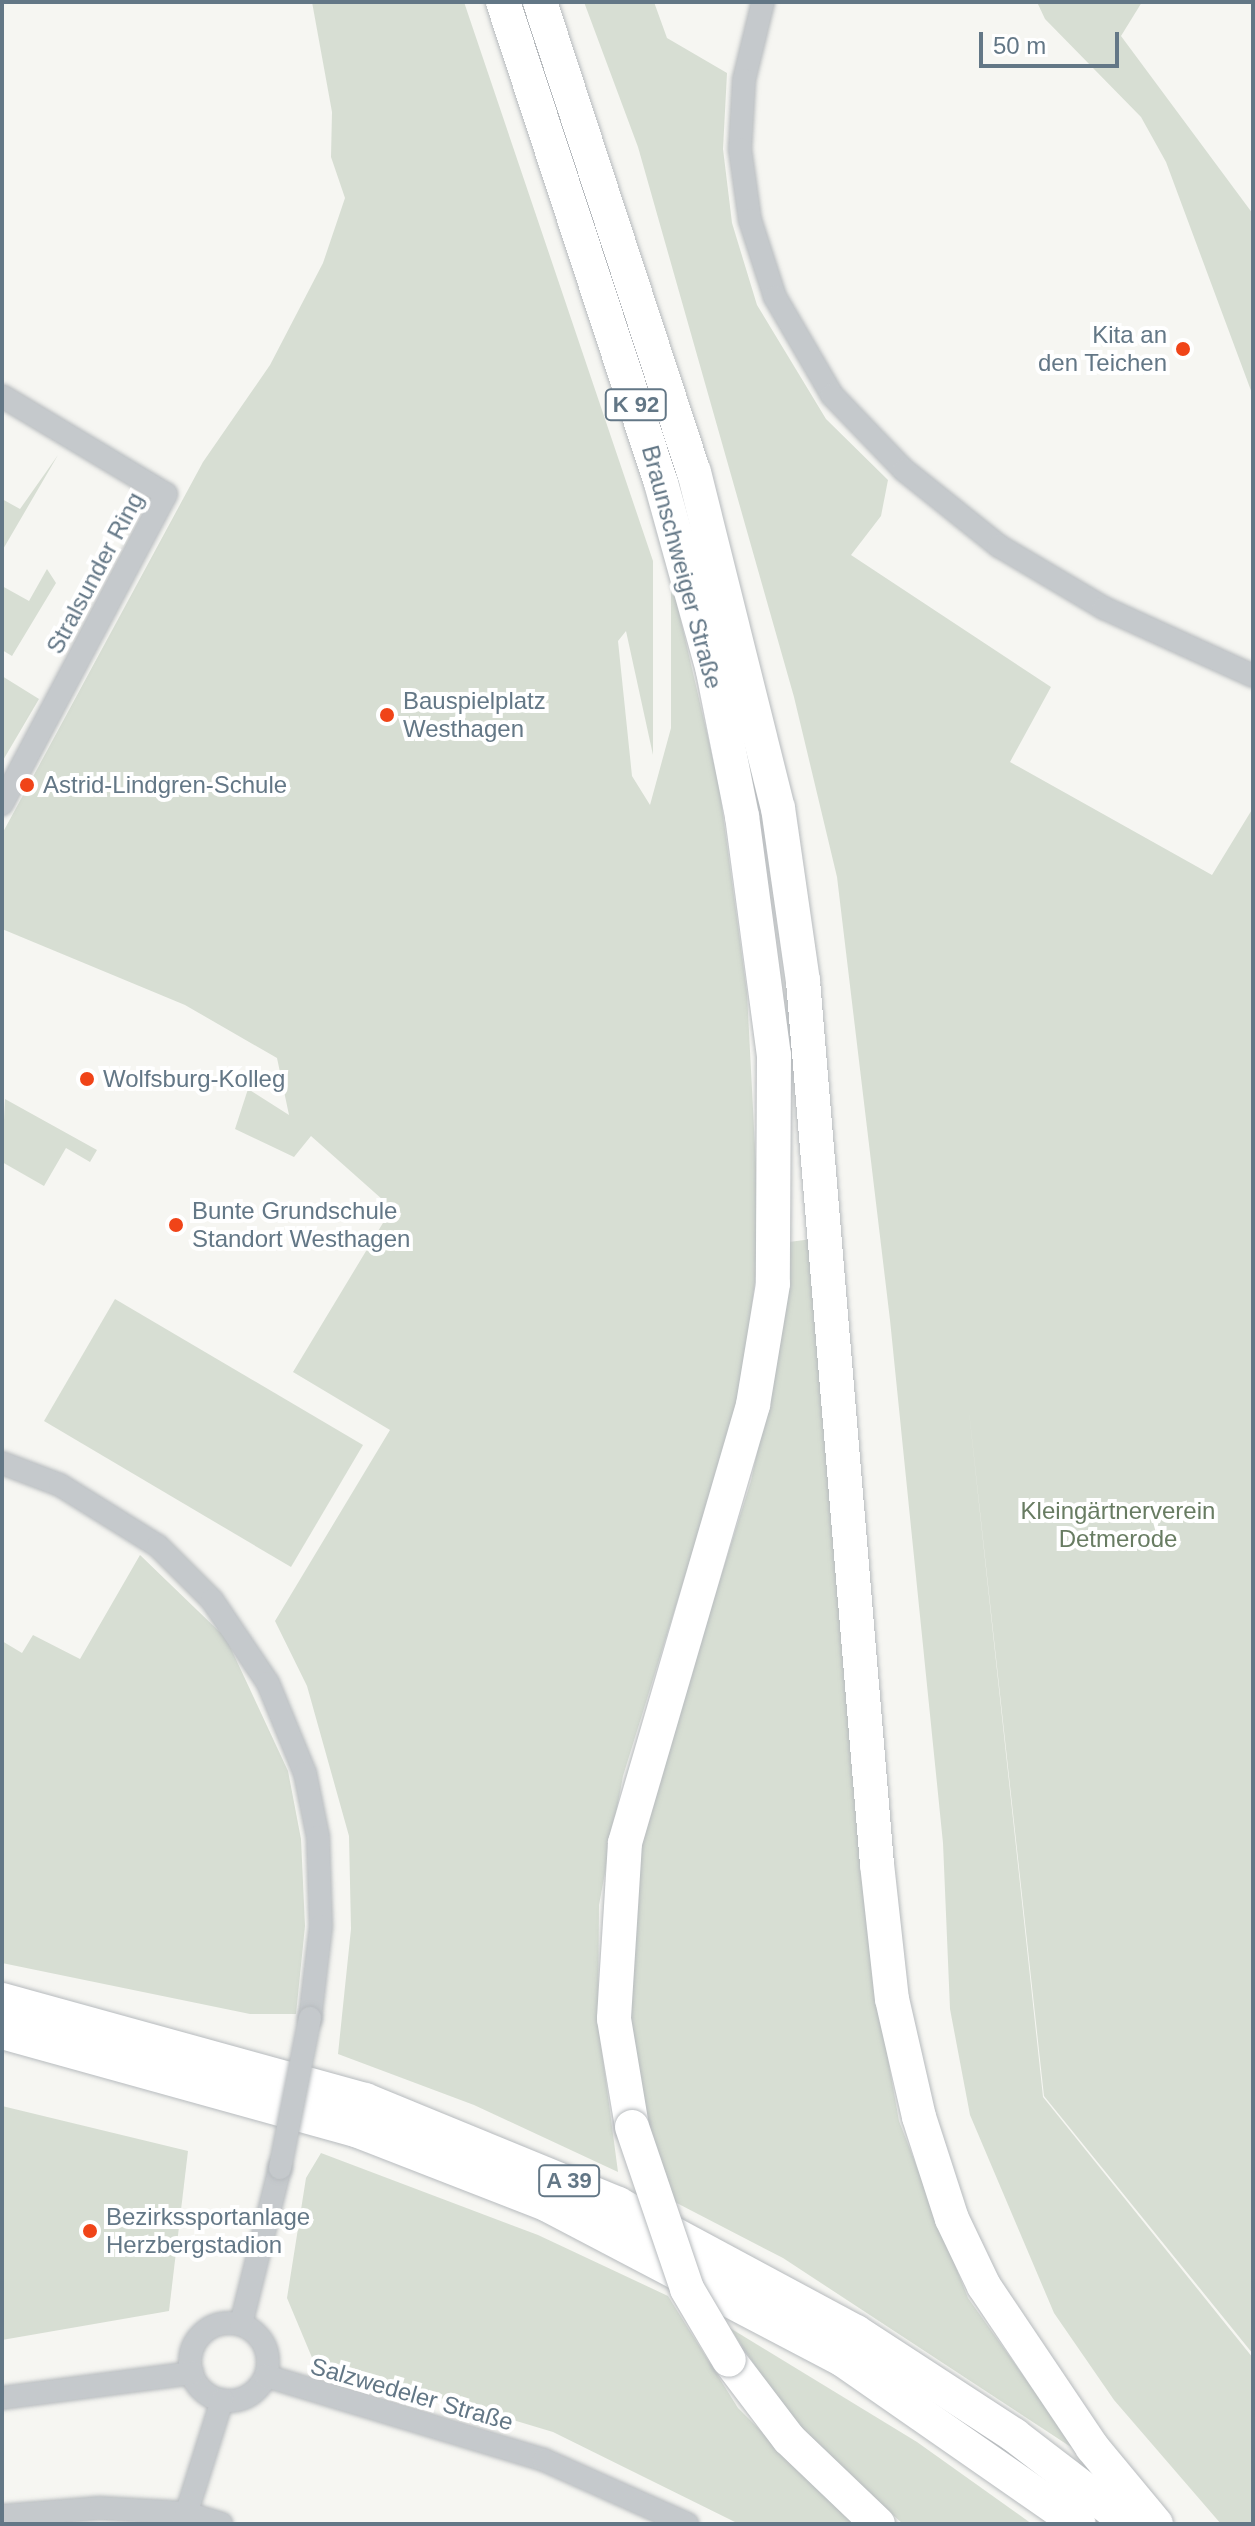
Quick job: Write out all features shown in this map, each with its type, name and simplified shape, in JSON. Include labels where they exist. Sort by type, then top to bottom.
[{"type":"highway","name":"Braunschweiger Straße","points":[[503,2],[661,483],[713,671],[742,816],[774,1055],[773,1284],[736,1476],[654,1726],[625,1843],[614,2019],[632,2127],[687,2289],[729,2360],[789,2439],[878,2524]]},
{"type":"highway","name":"Braunschweiger Straße","points":[[540,2],[694,472],[778,808],[803,981],[896,2014],[919,2117],[952,2219],[984,2286],[1092,2447],[1156,2524]]},
{"type":"highway","name":"A 39","points":[[2,2000],[365,2100],[605,2198],[856,2332],[1014,2435],[1130,2524]]},
{"type":"highway","name":"A 39","points":[[2,2032],[356,2130],[548,2205],[843,2360],[1079,2524]]},
{"type":"street","points":[[763,2],[744,80],[740,149],[750,220],[775,297],[840,405],[904,470],[999,546],[1104,608],[1253,676]]},
{"type":"street","name":"Stralsunder Ring","points":[[2,396],[166,494],[2,804]]},
{"type":"street","points":[[2,1463],[60,1485],[158,1546],[212,1600],[268,1683],[305,1773],[318,1837],[321,1926],[310,2018],[280,2168],[241,2324]]},
{"type":"street","points":[[241,2324],[261,2339],[266,2376],[243,2398],[222,2400],[203,2391],[192,2373],[202,2334],[241,2324]]},
{"type":"street","points":[[2,2398],[192,2373]]},
{"type":"street","name":"Salzwedeler Straße","points":[[266,2376],[544,2460],[687,2524]]},
{"type":"street","points":[[185,2518],[222,2400]]},
{"type":"street","points":[[2,2516],[100,2508],[221,2524]]},
{"type":"green space","points":[[312,2],[464,2],[653,561],[653,755],[626,631],[618,641],[632,776],[650,805],[671,728],[671,578],[719,785],[747,993],[760,1244],[739,1403],[623,1776],[599,1905],[598,2021],[618,2172],[474,2105],[338,2054],[351,1929],[349,1836],[307,1686],[275,1621],[390,1430],[293,1372],[392,1208],[311,1136],[294,1157],[235,1129],[248,1089],[289,1115],[277,1058],[185,1005],[2,929],[2,834],[203,462],[270,365],[323,263],[345,198],[331,157],[332,112]]},
{"type":"green space","name":"Kleingärtnerverein Detmerode","points":[[584,2],[654,2],[667,38],[727,73],[723,149],[732,223],[757,305],[826,419],[888,480],[881,516],[851,555],[1051,687],[1010,762],[1212,875],[1253,808],[1253,2354],[1044,2096],[968,1402],[1043,2097],[1253,2358],[1253,2524],[1221,2524],[1114,2400],[1054,2313],[970,2115],[950,2009],[943,1843],[890,1320],[837,877],[794,697],[638,147]]},
{"type":"green space","points":[[1037,2],[1142,2],[1121,36],[1253,214],[1253,396],[1166,162],[1141,117],[1045,19]]},
{"type":"green space","points":[[58,455],[2,551],[2,499],[20,509]]},
{"type":"green space","points":[[47,569],[56,583],[12,656],[2,650],[2,586],[29,601]]},
{"type":"green space","points":[[2,676],[39,699],[2,762]]},
{"type":"green space","points":[[5,1099],[97,1150],[90,1162],[66,1148],[44,1186],[2,1162]]},
{"type":"green space","points":[[812,1239],[878,2002],[899,2121],[968,2298],[1077,2451],[783,2258],[669,2199],[650,2137],[627,2020],[641,1830],[751,1481],[780,1344],[789,1242]]},
{"type":"green space","points":[[115,1299],[363,1445],[291,1567],[44,1421]]},
{"type":"green space","points":[[140,1555],[226,1638],[288,1771],[301,1839],[305,1926],[296,2014],[250,2014],[2,1963],[2,1641],[22,1653],[33,1635],[80,1659]]},
{"type":"green space","name":"Bezirkssportanlage Herzbergstadion","points":[[2,2106],[188,2151],[169,2311],[2,2340]]},
{"type":"green space","points":[[321,2153],[538,2235],[668,2296],[738,2408],[854,2524],[739,2524],[553,2432],[313,2360],[287,2298],[306,2178]]},
{"type":"green space","points":[[730,2328],[917,2442],[1032,2524],[903,2524],[796,2427]]},
{"type":"place","name":"Kita an den Teichen","points":[[1183,349]]},
{"type":"place","name":"Bauspielplatz Westhagen","points":[[387,715]]},
{"type":"place","name":"Astrid-Lindgren-Schule","points":[[27,785]]},
{"type":"place","name":"Wolfsburg-Kolleg","points":[[87,1079]]},
{"type":"place","name":"Bunte Grundschule Standort Westhagen","points":[[176,1225]]},
{"type":"place","name":"Bezirkssportanlage Herzbergstadion","points":[[90,2231]]}]
